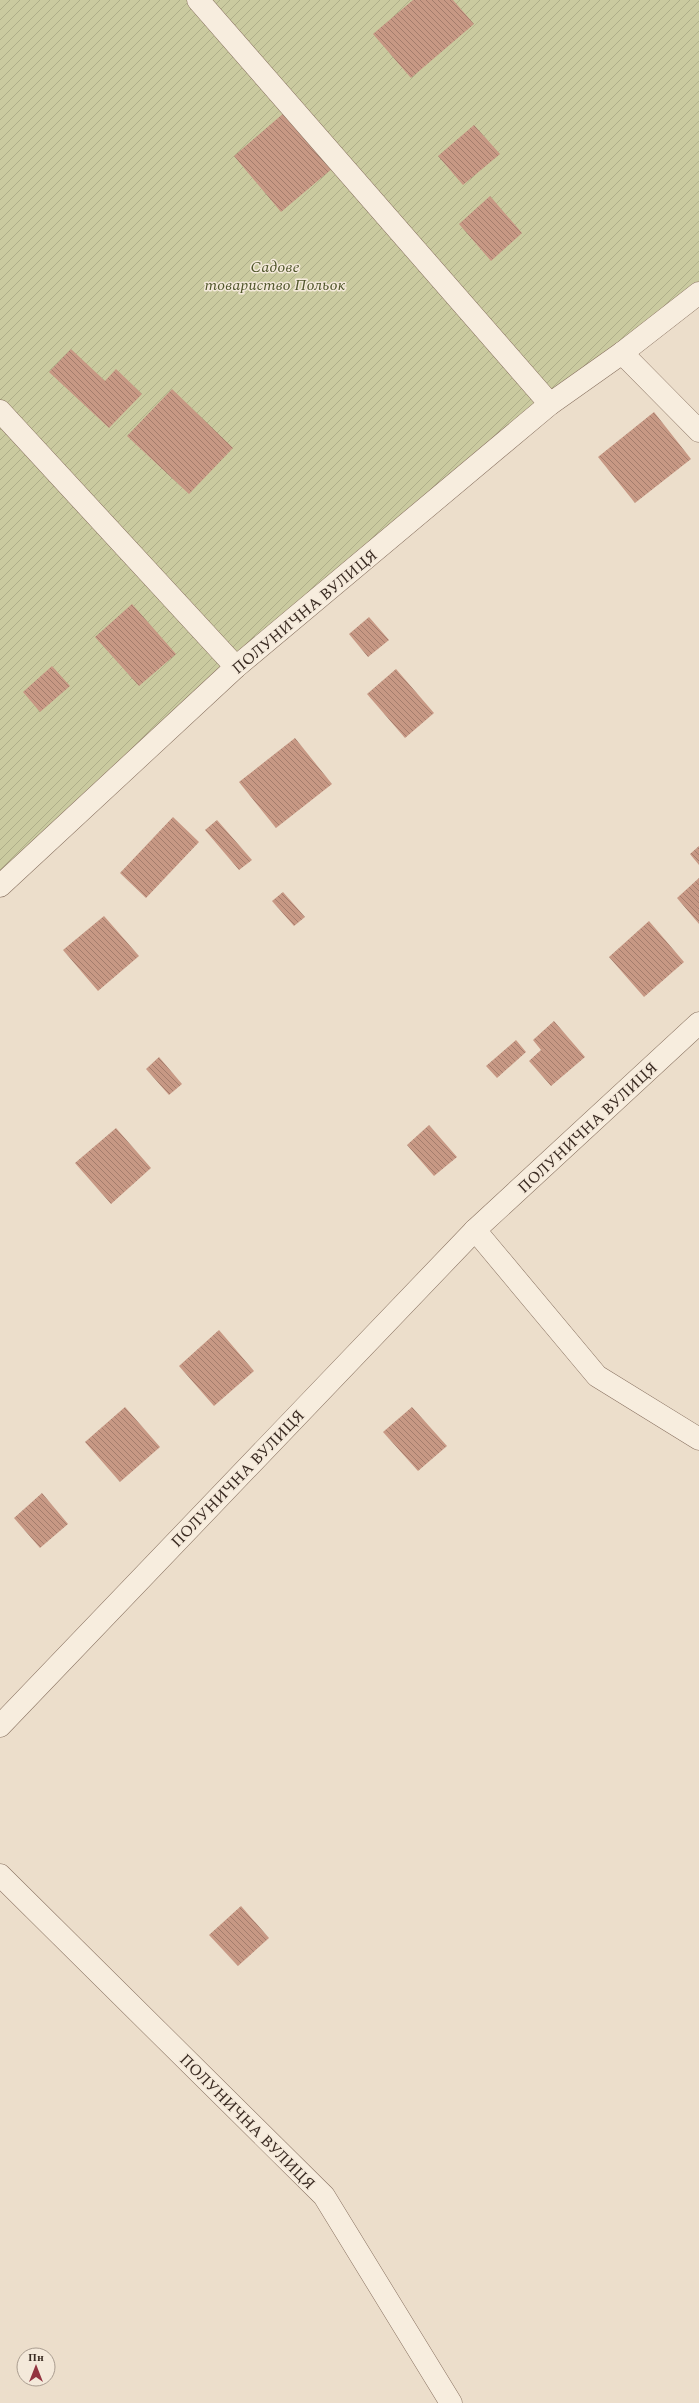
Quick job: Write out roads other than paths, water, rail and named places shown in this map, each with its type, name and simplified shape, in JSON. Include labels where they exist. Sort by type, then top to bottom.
[{"type":"street","points":[[198,0],[550,404]]},
{"type":"street","name":"ПОЛУНИЧНА ВУЛИЦЯ","points":[[0,886],[236,667],[550,404],[622,353],[699,293]]},
{"type":"street","points":[[622,353],[699,431]]},
{"type":"street","points":[[0,411],[236,667]]},
{"type":"street","name":"ПОЛУНИЧНА ВУЛИЦЯ","points":[[0,1726],[475,1230],[699,1023]]},
{"type":"street","points":[[475,1230],[597,1376],[699,1439]]},
{"type":"street","name":"ПОЛУНИЧНА ВУЛИЦЯ","points":[[0,1875],[324,2196],[451,2403]]},
{"type":"park label","name":"Садове товариство Польок","points":[[275,275]]}]
